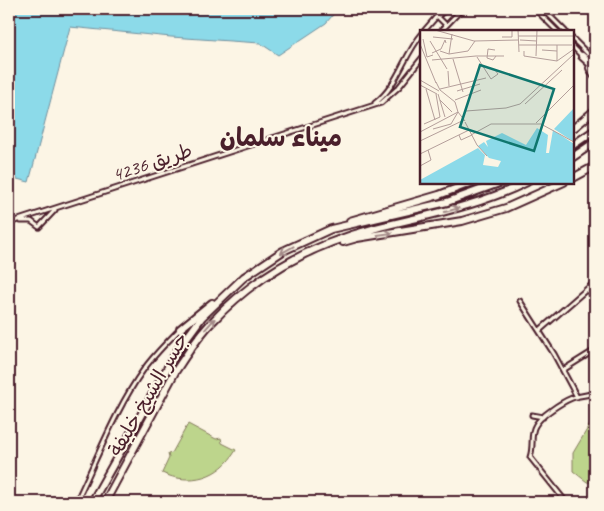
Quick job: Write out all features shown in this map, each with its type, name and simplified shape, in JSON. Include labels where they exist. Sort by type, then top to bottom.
[{"type":"highway","points":[[582,56],[595,75]]},
{"type":"highway","points":[[574,128],[595,110]]},
{"type":"highway","points":[[574,128],[595,116]]},
{"type":"highway","points":[[574,144],[595,130]]},
{"type":"highway","points":[[574,156],[595,142]]},
{"type":"highway","points":[[574,177],[595,166]]},
{"type":"highway","points":[[574,178],[595,170]]},
{"type":"highway","points":[[331,229],[350,221],[467,184]]},
{"type":"highway","name":"جسر الشيخ خليفة","points":[[92,502],[177,352],[202,317],[244,277],[264,263],[303,241],[331,229],[447,202],[496,184]]},
{"type":"highway","name":"جسر الشيخ خليفة","points":[[105,502],[175,372],[213,320],[252,286],[288,262],[320,246],[367,230],[472,204],[523,184]]},
{"type":"highway","points":[[320,246],[331,246],[357,238],[462,221],[506,208],[560,184]]},
{"type":"highway","points":[[180,329],[202,310],[222,297]]},
{"type":"street","points":[[425,30],[437,16],[448,9]]},
{"type":"street","points":[[442,30],[462,9]]},
{"type":"street","points":[[535,9],[556,30]]},
{"type":"street","points":[[543,9],[563,30]]},
{"type":"street","points":[[437,16],[446,25]]},
{"type":"street","name":"طريق 4236","points":[[370,107],[384,96],[392,86],[420,36]]},
{"type":"street","points":[[416,41],[420,44]]},
{"type":"street","points":[[574,41],[595,61]]},
{"type":"street","points":[[574,48],[582,56]]},
{"type":"street","name":"طريق 4236","points":[[14,222],[370,107],[385,100],[394,93],[420,60]]},
{"type":"street","name":"طريق 4236","points":[[14,222],[31,221],[39,227],[57,208]]},
{"type":"street","points":[[9,223],[14,222]]},
{"type":"street","points":[[540,330],[595,282]]},
{"type":"street","points":[[587,288],[595,299]]},
{"type":"street","points":[[520,301],[540,330],[577,397]]},
{"type":"street","points":[[76,502],[128,394],[144,369],[164,344],[180,329]]},
{"type":"street","points":[[563,370],[595,350]]},
{"type":"street","points":[[566,502],[530,457],[533,448],[533,430],[537,423],[558,405],[595,392]]},
{"type":"street","points":[[532,415],[538,417],[545,416]]},
{"type":"green space","points":[[595,416],[595,483],[587,482],[573,471],[573,453]]},
{"type":"green space","points":[[188,424],[216,439],[221,438],[222,443],[236,450],[222,467],[203,477],[183,479],[162,473],[169,458],[168,454],[172,453]]},
{"type":"water","points":[[9,9],[338,9],[326,23],[278,55],[260,43],[70,27],[29,182],[9,177]]},
{"type":"district","name":"ميناء سلمان","points":[[281,137]]}]
